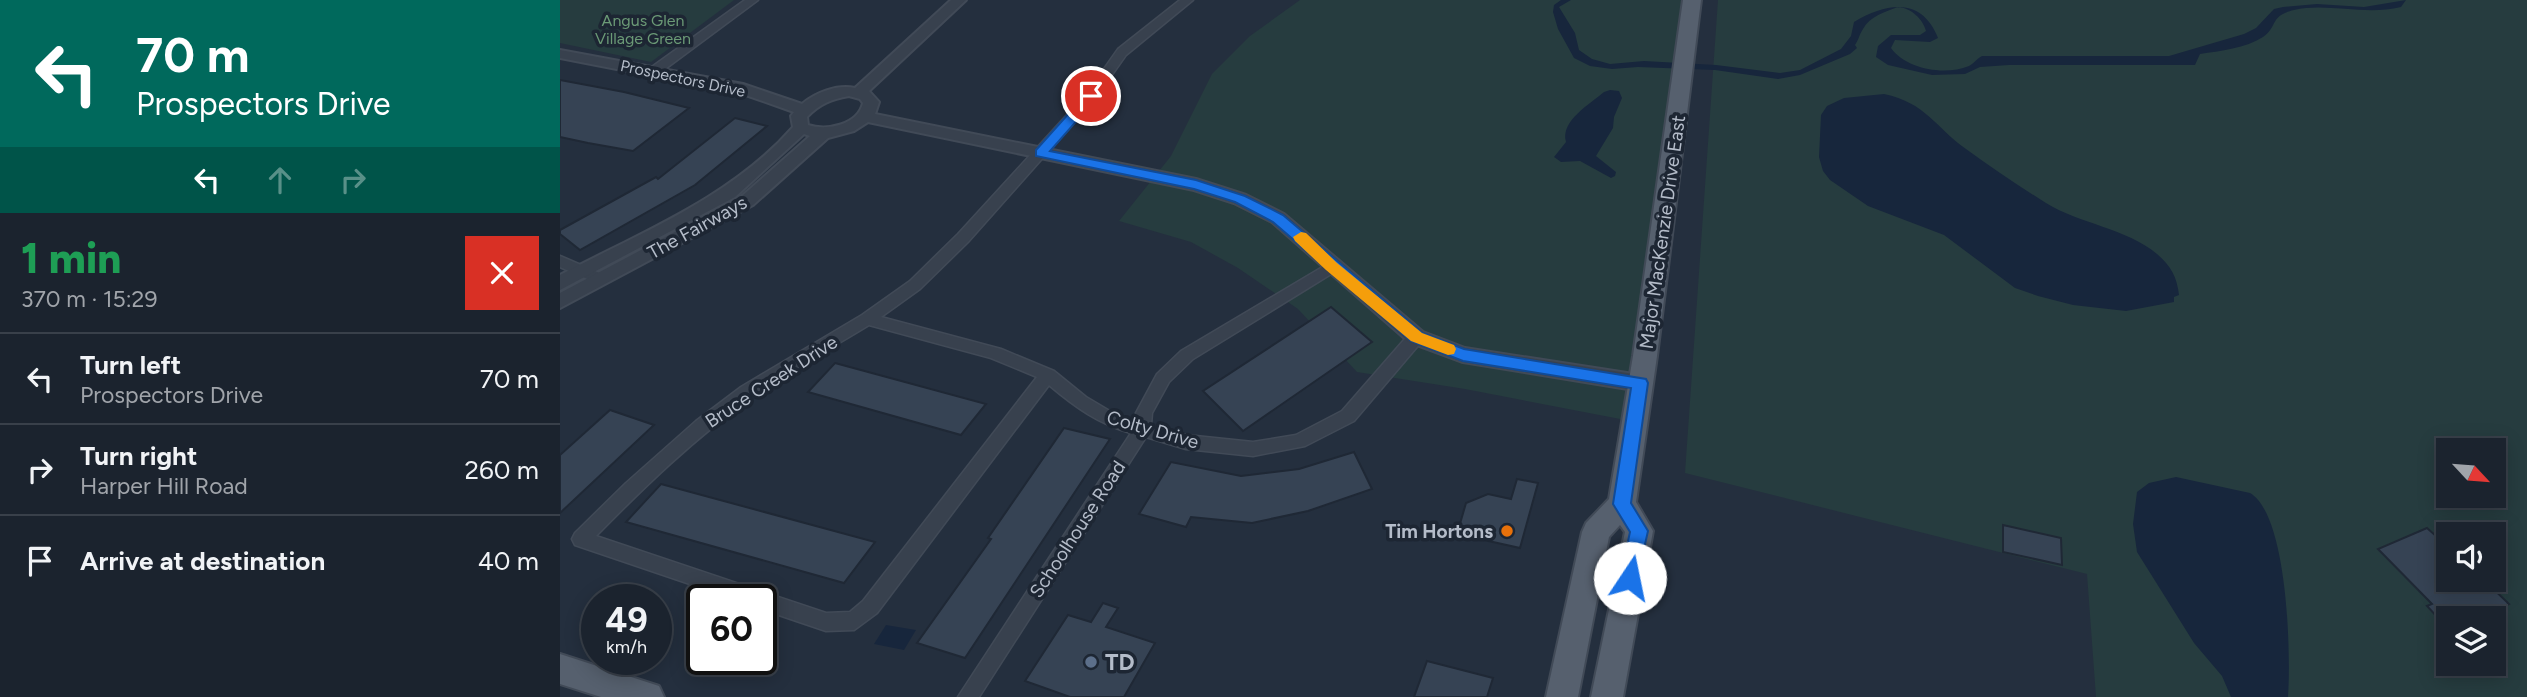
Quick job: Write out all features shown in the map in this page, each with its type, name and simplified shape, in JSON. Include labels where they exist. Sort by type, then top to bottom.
[{"type":"main road","name":"Major MacKenzie Drive East","points":[[1622,504],[1681,95],[1692,0]]},
{"type":"main road","points":[[1562,697],[1596,532],[1622,504],[1639,531],[1608,697]]},
{"type":"main road","points":[[560,668],[648,697]]},
{"type":"street","points":[[653,72],[752,0]]},
{"type":"street","points":[[859,92],[959,0]]},
{"type":"street","name":"Bruce Creek Drive","points":[[714,584],[580,539],[702,426],[747,392],[867,320],[915,285],[963,238],[1091,96],[1122,52],[1187,0]]},
{"type":"street","name":"Prospectors Drive","points":[[560,54],[743,89],[804,110]]},
{"type":"street","points":[[859,92],[869,96],[872,101],[873,106],[866,117],[838,132],[821,135],[801,128],[799,117],[804,110],[832,94],[859,92]]},
{"type":"street","points":[[866,117],[1196,185],[1240,199],[1278,218],[1331,267],[1416,337],[1463,355],[1548,371],[1640,383]]},
{"type":"street","name":"The Fairways","points":[[560,301],[591,275],[729,193],[788,143],[801,128]]},
{"type":"street","name":"The Fairways","points":[[560,283],[591,275],[747,201],[821,135]]},
{"type":"street","points":[[560,261],[591,275]]},
{"type":"street","name":"Schoolhouse Road","points":[[968,697],[1142,430],[1144,413],[1163,378],[1187,355],[1331,267]]},
{"type":"street","name":"Colty Drive","points":[[867,320],[995,353],[1048,375],[1080,402],[1113,421],[1185,442],[1233,449],[1253,449],[1299,441],[1348,416],[1416,337]]},
{"type":"street","name":"Bruce Creek Drive","points":[[777,605],[826,622],[854,621],[870,607],[1048,375]]},
{"type":"green space","name":"Angus Glen Village Green","points":[[560,0],[734,0],[651,62],[560,43]]},
{"type":"green space","points":[[1300,0],[1699,0],[1641,423],[1465,389],[1357,372],[1298,309],[1238,268],[1191,242],[1119,221],[1171,156],[1212,74],[1250,36]]},
{"type":"green space","points":[[1718,0],[2527,0],[2527,697],[2096,697],[2087,574],[1685,473]]},
{"type":"water","points":[[1561,0],[1571,0],[1559,7],[1575,33],[1579,50],[1592,59],[1610,64],[1644,61],[1716,65],[1780,73],[1800,70],[1841,49],[1851,36],[1854,22],[1881,10],[1897,7],[1878,15],[1866,25],[1855,45],[1857,48],[1850,54],[1800,75],[1778,79],[1715,70],[1638,67],[1612,69],[1590,66],[1574,58],[1558,29],[1553,12],[1554,5]]},
{"type":"water","points":[[2406,0],[2401,7],[2387,9],[2319,7],[2286,12],[2263,37],[2249,44],[2200,54],[2195,65],[2009,65],[1980,67],[1965,74],[1932,75],[1888,65],[1876,57],[1878,46],[1891,35],[1920,35],[1926,31],[1916,15],[1904,8],[1915,10],[1924,16],[1938,38],[1930,42],[1895,40],[1891,48],[1916,66],[1948,70],[1969,66],[1982,56],[2169,56],[2244,34],[2256,28],[2274,9],[2317,4],[2364,7]]},
{"type":"water","points":[[1610,90],[1619,91],[1622,98],[1614,117],[1613,128],[1596,156],[1616,172],[1611,178],[1580,161],[1561,162],[1554,157],[1566,142],[1565,134],[1572,120],[1591,102]]},
{"type":"water","points":[[1884,94],[1920,109],[1966,149],[2046,203],[2145,245],[2170,268],[2179,295],[2174,297],[2174,302],[2126,311],[2073,305],[2038,296],[2015,288],[1944,235],[1868,206],[1830,180],[1823,171],[1819,157],[1821,115],[1827,106],[1844,98]]},
{"type":"water","points":[[2176,477],[2250,493],[2263,506],[2280,556],[2289,650],[2288,697],[2231,697],[2222,676],[2194,643],[2137,552],[2133,524],[2137,492],[2149,483]]},
{"type":"water","points":[[886,625],[916,630],[904,650],[874,644]]},
{"type":"building","points":[[560,80],[689,108],[633,151],[560,137]]},
{"type":"building","points":[[735,118],[767,126],[695,185],[580,250],[560,234],[560,230],[656,177],[658,179]]},
{"type":"building","points":[[1331,307],[1372,342],[1243,431],[1203,391]]},
{"type":"building","points":[[835,363],[986,404],[961,435],[808,392]]},
{"type":"building","points":[[610,410],[654,425],[560,513],[560,455]]},
{"type":"building","points":[[1064,428],[1110,439],[965,658],[917,643],[991,539],[988,538]]},
{"type":"building","points":[[1354,452],[1372,489],[1308,511],[1252,523],[1191,517],[1186,527],[1139,514],[1171,462],[1241,476],[1299,469]]},
{"type":"building","points":[[1517,479],[1538,483],[1520,548],[1457,534],[1466,503],[1488,494],[1511,499]]},
{"type":"building","points":[[661,484],[875,542],[844,583],[626,522]]},
{"type":"building","points":[[2003,525],[2061,538],[2062,565],[2003,552]]},
{"type":"building","points":[[2427,528],[2436,536],[2436,592],[2497,592],[2509,604],[2436,606],[2436,616],[2427,606],[2432,604],[2378,549]]},
{"type":"building","name":"TD","points":[[1103,603],[1118,608],[1106,627],[1155,643],[1124,697],[1070,697],[1025,681],[1068,615],[1091,622]]},
{"type":"building","points":[[1427,661],[1493,678],[1487,697],[1414,697]]},
{"type":"slow traffic","points":[[1301,237],[1331,267],[1416,337],[1448,349]]},
{"type":"place","name":"Tim Hortons","points":[[1507,531]]},
{"type":"place","name":"TD","points":[[1091,662]]},
{"type":"route","points":[[1091,96],[1040,153],[1196,185],[1240,199],[1278,218],[1331,267],[1416,337],[1463,355],[1548,371],[1584,373],[1640,383],[1622,504],[1639,531],[1630,578]]}]
